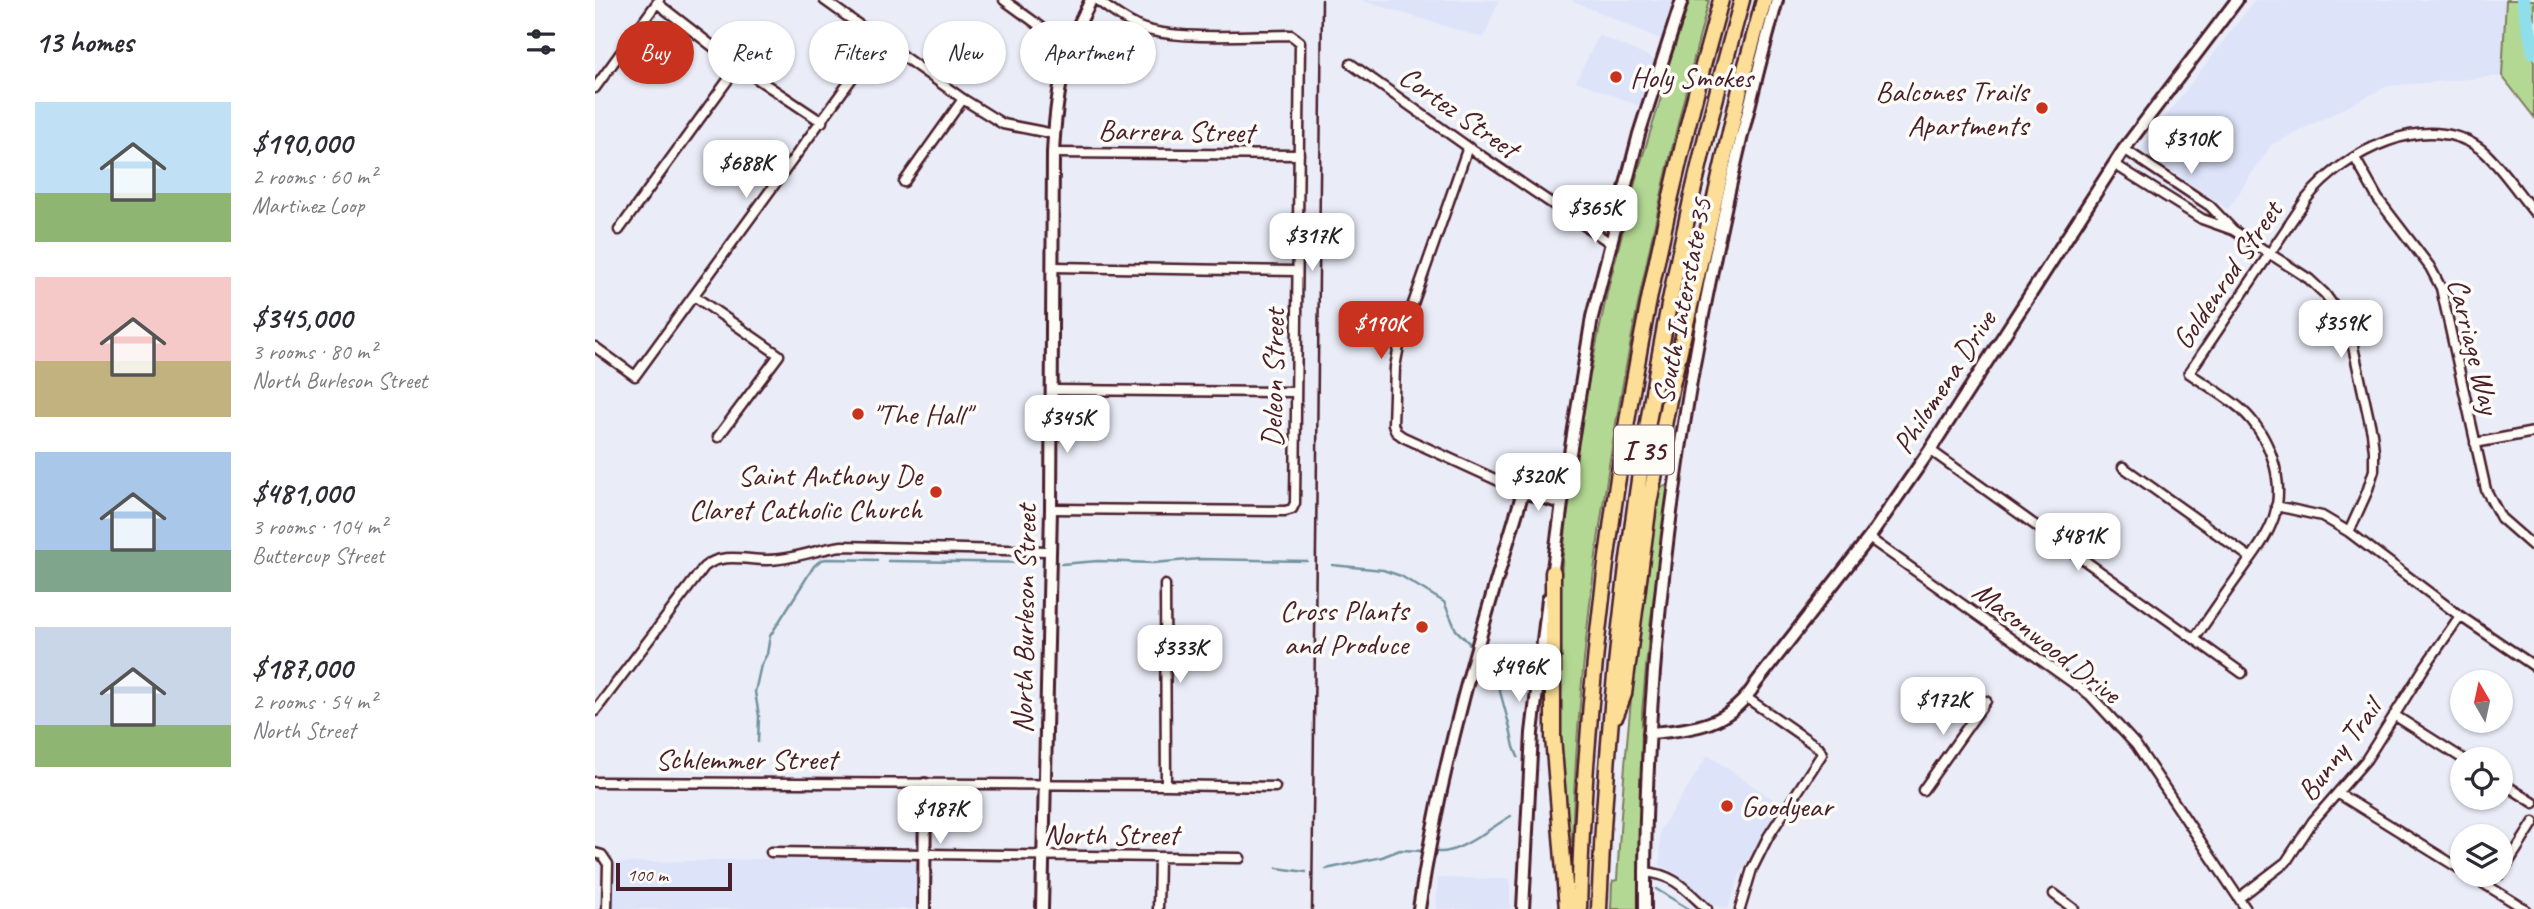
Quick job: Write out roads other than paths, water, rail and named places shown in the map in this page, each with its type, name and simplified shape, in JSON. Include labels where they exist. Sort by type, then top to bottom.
[{"type":"highway","name":"I 35","points":[[1579,909],[1591,712],[1619,475],[1665,223],[1721,0]]},
{"type":"highway","name":"I 35","points":[[1599,909],[1609,733],[1627,569],[1656,378],[1684,233],[1742,0]]},
{"type":"highway","points":[[1609,733],[1624,694],[1649,504],[1671,388],[1764,0]]},
{"type":"highway","points":[[1553,572],[1553,737],[1567,909]]},
{"type":"street","points":[[824,0],[853,21]]},
{"type":"street","points":[[1004,0],[1033,21]]},
{"type":"street","name":"North Burleson Street","points":[[1081,21],[1091,0]]},
{"type":"street","name":"Deleon Street","points":[[1051,509],[1285,511],[1292,509],[1294,503],[1300,41],[1291,35],[1207,35],[1151,30],[1129,22],[1097,0]]},
{"type":"street","points":[[1523,909],[1535,699],[1562,503],[1592,317],[1639,134],[1682,0]]},
{"type":"street","name":"South Interstate 35","points":[[1645,909],[1649,733],[1661,574],[1685,407],[1724,209],[1777,0]]},
{"type":"street","name":"Philomena Drive","points":[[1649,733],[1700,727],[1732,711],[1748,698],[1756,683],[1869,538],[1930,450],[2124,149],[2237,0]]},
{"type":"street","points":[[595,89],[658,1],[708,41]]},
{"type":"street","points":[[909,61],[1003,124],[1054,134]]},
{"type":"street","name":"Cortez Street","points":[[1350,64],[1612,244]]},
{"type":"street","points":[[619,230],[725,84]]},
{"type":"street","points":[[767,84],[822,122]]},
{"type":"street","points":[[595,347],[635,376],[849,84]]},
{"type":"street","name":"North Burleson Street","points":[[1042,909],[1051,509],[1053,153],[1061,84]]},
{"type":"street","points":[[904,183],[963,99]]},
{"type":"street","name":"Goldenrod Street","points":[[2195,638],[2268,531],[2276,506],[2274,464],[2264,435],[2240,408],[2189,373],[2318,184],[2377,145],[2408,134],[2430,133],[2459,137],[2483,151],[2534,212]]},
{"type":"street","points":[[1468,147],[1400,341],[1395,367],[1393,424],[1396,432],[1403,437],[1523,492],[1562,503]]},
{"type":"street","points":[[2124,149],[2210,206],[2233,230]]},
{"type":"street","name":"Barrera Street","points":[[1053,153],[1299,155]]},
{"type":"street","name":"Carriage Way","points":[[2355,158],[2378,199],[2430,267],[2441,288],[2486,490],[2501,518],[2534,547]]},
{"type":"street","points":[[2114,164],[2202,219],[2233,230],[2309,279],[2325,294],[2338,312],[2352,342],[2372,433],[2374,470],[2362,508],[2349,533]]},
{"type":"street","points":[[2173,201],[2183,188]]},
{"type":"street","points":[[1053,267],[1297,271]]},
{"type":"street","points":[[694,296],[779,355],[718,438]]},
{"type":"street","points":[[1052,390],[1295,391]]},
{"type":"street","points":[[2475,443],[2534,432]]},
{"type":"street","points":[[1930,450],[2242,673]]},
{"type":"street","points":[[2123,467],[2251,558]]},
{"type":"street","points":[[1419,909],[1431,830],[1457,715],[1523,492]]},
{"type":"street","points":[[2276,506],[2322,516],[2534,666]]},
{"type":"street","name":"Masonwood Drive","points":[[1869,538],[2090,695],[2136,745],[2246,909]]},
{"type":"street","points":[[595,711],[711,561],[722,558],[782,559],[842,546],[1048,551]]},
{"type":"street","points":[[1165,585],[1165,785]]},
{"type":"street","name":"Bunny Trail","points":[[2239,898],[2286,862],[2313,821],[2367,760],[2461,616]]},
{"type":"street","points":[[1740,909],[1752,869],[1768,837],[1822,754],[1819,748],[1748,698]]},
{"type":"street","points":[[1923,790],[1986,701]]},
{"type":"street","points":[[2394,715],[2450,750]]},
{"type":"street","name":"Schlemmer Street","points":[[595,782],[1275,787]]},
{"type":"street","points":[[924,909],[925,784]]},
{"type":"street","points":[[2513,790],[2534,803]]},
{"type":"street","points":[[2339,794],[2450,863]]},
{"type":"street","points":[[2513,856],[2534,822]]},
{"type":"street","name":"North Street","points":[[771,852],[1240,858]]},
{"type":"street","points":[[595,853],[608,864],[607,909]]},
{"type":"street","points":[[1158,909],[1159,857]]},
{"type":"street","points":[[1644,872],[1672,878],[1707,909]]},
{"type":"street","points":[[2492,888],[2525,909]]},
{"type":"street","points":[[2054,894],[2074,909]]},
{"type":"waterway","points":[[2523,0],[2534,52]]},
{"type":"waterway","points":[[758,742],[759,716],[755,692],[770,636],[814,566],[827,559],[877,560]]},
{"type":"waterway","points":[[1061,564],[1098,561],[1153,563],[1200,559],[1307,561]]},
{"type":"waterway","points":[[888,561],[1036,563]]},
{"type":"waterway","points":[[1332,565],[1383,570],[1401,576],[1444,602],[1456,630],[1471,645]]},
{"type":"waterway","points":[[1484,650],[1490,655],[1518,757]]},
{"type":"waterway","points":[[1438,852],[1456,849],[1511,816]]},
{"type":"waterway","points":[[1326,869],[1382,857],[1400,850],[1423,851]]},
{"type":"waterway","points":[[1277,868],[1306,872]]},
{"type":"waterway","points":[[1656,889],[1689,909]]},
{"type":"railway","points":[[1312,909],[1322,0]]},
{"type":"place","name":"Holy Smokes","points":[[1616,77]]},
{"type":"place","name":"Balcones Trails Apartments","points":[[2042,108]]},
{"type":"place","name":"\"The Hall\"","points":[[858,414]]},
{"type":"place","name":"Saint Anthony De Claret Catholic Church","points":[[936,492]]},
{"type":"place","name":"Cross Plants and Produce","points":[[1422,627]]},
{"type":"place","name":"Goodyear","points":[[1727,806]]}]
